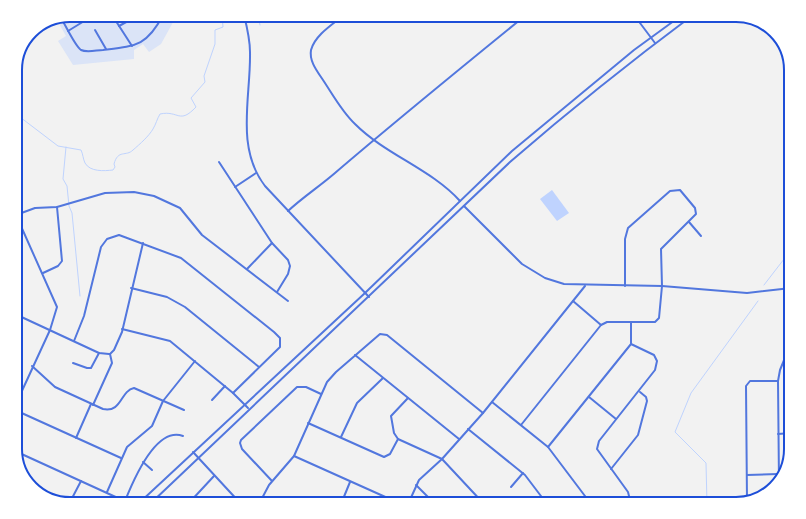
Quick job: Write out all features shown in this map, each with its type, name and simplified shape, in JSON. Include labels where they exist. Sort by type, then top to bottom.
[{"type":"street","points":[[68,31],[83,22]]},
{"type":"street","points":[[116,22],[132,46]]},
{"type":"street","points":[[119,26],[126,22]]},
{"type":"street","points":[[64,23],[81,49],[86,51],[132,46],[139,43],[154,32],[159,22]]},
{"type":"street","points":[[245,22],[250,52],[247,140],[249,153],[256,173],[265,186],[288,212],[369,296]]},
{"type":"street","points":[[336,22],[318,37],[311,50],[312,61],[348,117],[373,139],[438,182],[460,201],[522,264],[552,281],[567,285],[662,286],[747,293],[784,289]]},
{"type":"street","points":[[288,212],[305,195],[333,174],[373,139],[517,22]]},
{"type":"street","points":[[639,22],[655,43]]},
{"type":"street","points":[[145,497],[365,293],[536,130],[673,22]]},
{"type":"street","points":[[157,497],[248,408],[416,252],[510,162],[566,113],[684,22]]},
{"type":"street","points":[[95,30],[106,49]]},
{"type":"street","points":[[219,162],[272,243],[289,264],[286,279],[277,292]]},
{"type":"street","points":[[235,186],[256,173]]},
{"type":"street","points":[[521,425],[601,325],[607,322],[631,323],[655,322],[658,320],[660,315],[662,286],[661,249],[694,218],[696,212],[683,192],[680,190],[674,189],[631,225],[625,239],[625,286]]},
{"type":"street","points":[[22,212],[35,208],[56,207],[105,193],[134,192],[154,196],[180,208],[202,235],[288,301]]},
{"type":"street","points":[[42,273],[58,266],[62,261],[56,207]]},
{"type":"street","points":[[689,222],[701,236]]},
{"type":"street","points":[[22,229],[57,307],[50,330],[22,390]]},
{"type":"street","points":[[74,342],[82,322],[104,243],[110,237],[119,235],[181,258],[278,335],[281,341],[280,347],[233,393]]},
{"type":"street","points":[[76,438],[112,363],[110,354],[117,344],[122,329],[142,243]]},
{"type":"street","points":[[247,269],[272,243]]},
{"type":"street","points":[[412,248],[416,252]]},
{"type":"street","points":[[411,497],[421,478],[442,460],[483,413],[585,286]]},
{"type":"street","points":[[131,288],[167,297],[185,307],[259,367]]},
{"type":"street","points":[[573,301],[601,325]]},
{"type":"street","points":[[22,317],[99,353],[110,354]]},
{"type":"street","points":[[548,447],[631,344],[631,323]]},
{"type":"street","points":[[122,329],[170,341],[225,386],[248,408]]},
{"type":"street","points":[[323,331],[327,335]]},
{"type":"street","points":[[262,497],[272,481],[294,456],[321,394],[331,378],[380,334],[387,335],[483,413]]},
{"type":"street","points":[[629,497],[628,492],[599,453],[598,445],[616,419],[640,392],[656,370],[656,359],[652,353],[631,344]]},
{"type":"street","points":[[73,363],[91,368],[99,353]]},
{"type":"street","points":[[355,355],[459,439]]},
{"type":"street","points":[[293,359],[297,363]]},
{"type":"street","points":[[778,473],[778,381],[784,360]]},
{"type":"street","points":[[107,492],[121,458],[129,444],[154,423],[163,401],[195,361]]},
{"type":"street","points":[[32,366],[55,387],[106,410],[119,405],[127,391],[134,388],[184,410]]},
{"type":"street","points":[[341,437],[357,403],[383,378]]},
{"type":"street","points":[[747,496],[746,386],[750,381],[778,381]]},
{"type":"street","points":[[212,400],[225,386]]},
{"type":"street","points":[[272,481],[242,449],[240,443],[241,440],[297,387],[306,387],[321,394]]},
{"type":"street","points":[[610,469],[639,433],[647,401],[646,397],[640,392]]},
{"type":"street","points":[[589,397],[616,419]]},
{"type":"street","points":[[408,398],[391,416],[394,433],[398,439],[442,460],[477,497]]},
{"type":"street","points":[[492,402],[548,447],[586,497]]},
{"type":"street","points":[[22,413],[121,458]]},
{"type":"street","points":[[308,423],[384,457],[390,454],[398,439]]},
{"type":"street","points":[[468,429],[523,473],[541,497]]},
{"type":"street","points":[[127,497],[143,462],[170,436],[175,434],[183,436]]},
{"type":"street","points":[[778,434],[784,434]]},
{"type":"street","points":[[193,452],[234,497]]},
{"type":"street","points":[[22,453],[117,497]]},
{"type":"street","points":[[294,456],[385,497]]},
{"type":"street","points":[[143,462],[152,470]]},
{"type":"street","points":[[511,488],[523,473]]},
{"type":"street","points":[[747,475],[777,474]]},
{"type":"street","points":[[194,497],[214,476]]},
{"type":"street","points":[[73,497],[81,481]]},
{"type":"street","points":[[344,497],[350,482]]},
{"type":"street","points":[[416,485],[428,497]]},
{"type":"shaded area","points":[[70,22],[173,22],[161,44],[149,52],[143,44],[134,50],[134,59],[73,65],[58,41],[66,36],[59,23]]},
{"type":"water","points":[[552,190],[569,213],[557,221],[540,199]]},
{"type":"waterway","points":[[22,119],[58,146],[81,150],[85,163],[90,168],[102,171],[113,170],[118,156],[130,152],[144,140],[153,129],[160,114],[166,113],[182,116],[186,115],[196,107],[191,98],[205,82],[204,76],[215,44],[215,30],[223,27],[223,22]]},
{"type":"waterway","points":[[66,147],[63,179],[67,186],[69,206],[72,213],[80,296]]},
{"type":"waterway","points":[[764,285],[784,259]]},
{"type":"waterway","points":[[707,497],[706,463],[675,432],[691,393],[758,301]]}]
